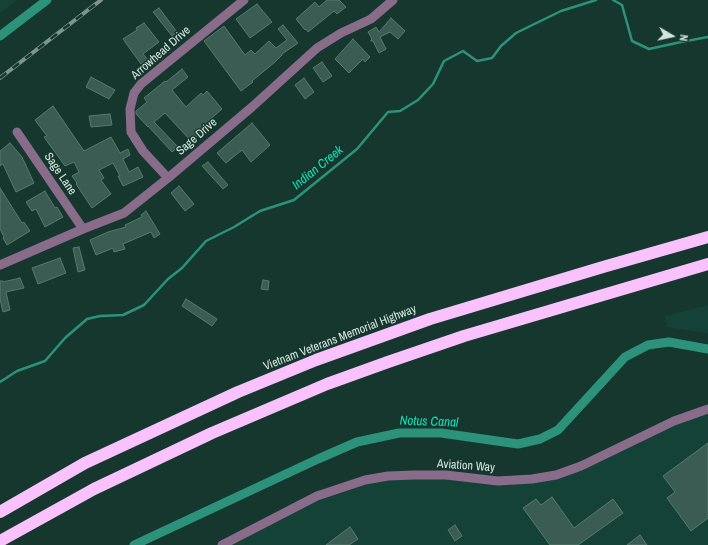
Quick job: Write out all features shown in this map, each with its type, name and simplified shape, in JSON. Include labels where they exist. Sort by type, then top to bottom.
[{"type":"highway","name":"Vietnam Veterans Memorial Highway","points":[[0,512],[86,463],[238,392],[316,360],[430,319],[595,269],[708,237]]},
{"type":"highway","points":[[0,541],[94,489],[212,432],[327,384],[464,336],[708,264]]},
{"type":"street","name":"Arrowhead Drive","points":[[168,178],[143,151],[130,132],[130,109],[134,93],[141,84],[244,0]]},
{"type":"street","name":"Sage Drive","points":[[0,265],[124,213],[252,107],[317,48],[341,33],[371,19],[393,0]]},
{"type":"street","name":"Sage Lane","points":[[17,132],[83,229]]},
{"type":"street","name":"Aviation Way","points":[[222,545],[317,496],[365,480],[388,476],[414,475],[446,475],[498,480],[532,479],[556,476],[581,466],[674,421],[708,409]]},
{"type":"shaded area","points":[[0,0],[18,0],[0,13]]},
{"type":"shaded area","points":[[708,305],[708,333],[667,327],[665,316]]},
{"type":"shaded area","points":[[708,409],[708,545],[222,545],[317,496],[388,476],[498,481],[556,475]]},
{"type":"building","points":[[327,0],[339,0],[346,7],[337,14],[334,11],[308,32],[296,19],[315,2],[319,7]]},
{"type":"building","points":[[257,4],[272,22],[250,38],[236,19]]},
{"type":"building","points":[[159,8],[177,32],[172,36],[153,12]]},
{"type":"building","points":[[391,18],[405,31],[398,39],[390,32],[380,37],[386,49],[379,53],[373,41],[371,41],[372,39],[368,32],[376,27],[379,32]]},
{"type":"building","points":[[144,23],[159,42],[143,54],[148,60],[141,64],[123,39],[137,30],[136,28]]},
{"type":"building","points":[[283,25],[298,43],[282,54],[275,62],[252,81],[253,82],[241,91],[204,41],[224,26],[245,55],[251,50],[255,54],[269,41],[276,48],[287,40],[278,29]]},
{"type":"building","points":[[353,39],[370,57],[365,62],[363,59],[349,73],[335,59]]},
{"type":"building","points":[[322,62],[332,76],[323,82],[313,68]]},
{"type":"building","points":[[182,69],[188,77],[172,90],[186,107],[201,93],[203,95],[207,91],[222,109],[208,121],[211,124],[191,141],[165,113],[154,122],[178,147],[172,152],[136,114],[136,111],[147,102],[144,98]]},
{"type":"building","points":[[91,77],[115,90],[109,99],[86,87]]},
{"type":"building","points":[[304,78],[314,92],[305,99],[295,85]]},
{"type":"building","points":[[53,106],[84,151],[111,137],[120,153],[128,149],[130,155],[123,159],[129,172],[138,167],[143,177],[123,186],[118,176],[120,176],[113,163],[99,170],[104,178],[101,180],[111,194],[92,208],[72,176],[79,172],[74,162],[65,166],[44,137],[47,136],[35,120]]},
{"type":"building","points":[[110,114],[112,125],[91,127],[89,116]]},
{"type":"building","points":[[252,123],[270,145],[251,162],[242,150],[226,163],[217,153]]},
{"type":"building","points":[[10,143],[22,157],[34,183],[16,192],[3,164],[0,166],[0,151]]},
{"type":"building","points":[[208,162],[228,185],[223,189],[202,166]]},
{"type":"building","points":[[179,186],[194,204],[185,211],[171,193]]},
{"type":"building","points":[[0,188],[22,223],[24,222],[30,231],[7,245],[0,229]]},
{"type":"building","points":[[45,191],[55,208],[57,207],[63,217],[45,227],[36,209],[32,211],[26,202]]},
{"type":"building","points":[[146,211],[160,234],[154,238],[151,232],[123,244],[125,249],[114,252],[113,248],[96,255],[90,240],[108,232],[126,227],[125,225],[142,217],[141,215]]},
{"type":"building","points":[[79,247],[85,270],[78,272],[73,248]]},
{"type":"building","points":[[60,258],[66,273],[38,284],[32,268]]},
{"type":"building","points":[[20,278],[24,288],[6,292],[10,310],[3,312],[0,299],[0,281],[3,282]]},
{"type":"building","points":[[263,280],[269,281],[268,290],[261,289]]},
{"type":"building","points":[[186,299],[217,319],[212,326],[182,306]]},
{"type":"building","points":[[708,443],[708,518],[691,531],[667,498],[675,492],[663,476]]},
{"type":"building","points":[[552,497],[574,528],[613,499],[623,513],[578,545],[550,545],[523,508],[536,499],[541,505]]},
{"type":"building","points":[[455,525],[462,536],[455,541],[448,530]]},
{"type":"building","points":[[350,527],[358,539],[349,545],[326,545]]},
{"type":"building","points":[[640,535],[647,545],[627,545]]},
{"type":"waterway","points":[[0,36],[47,0]]},
{"type":"waterway","name":"Indian Creek","points":[[0,382],[17,371],[45,361],[65,338],[87,319],[100,316],[123,315],[144,305],[168,279],[182,268],[206,241],[234,227],[260,211],[294,200],[357,149],[388,112],[400,111],[418,100],[433,84],[444,61],[463,51],[477,61],[492,58],[501,46],[516,33],[561,11],[596,0]]},
{"type":"waterway","name":"Indian Creek","points":[[613,0],[622,5],[632,41],[649,49],[708,37]]},
{"type":"waterway","name":"Notus Canal","points":[[134,545],[357,442],[399,433],[441,433],[518,444],[540,439],[558,430],[625,357],[648,345],[669,342],[708,349]]},
{"type":"railway","points":[[0,78],[101,0]]}]
